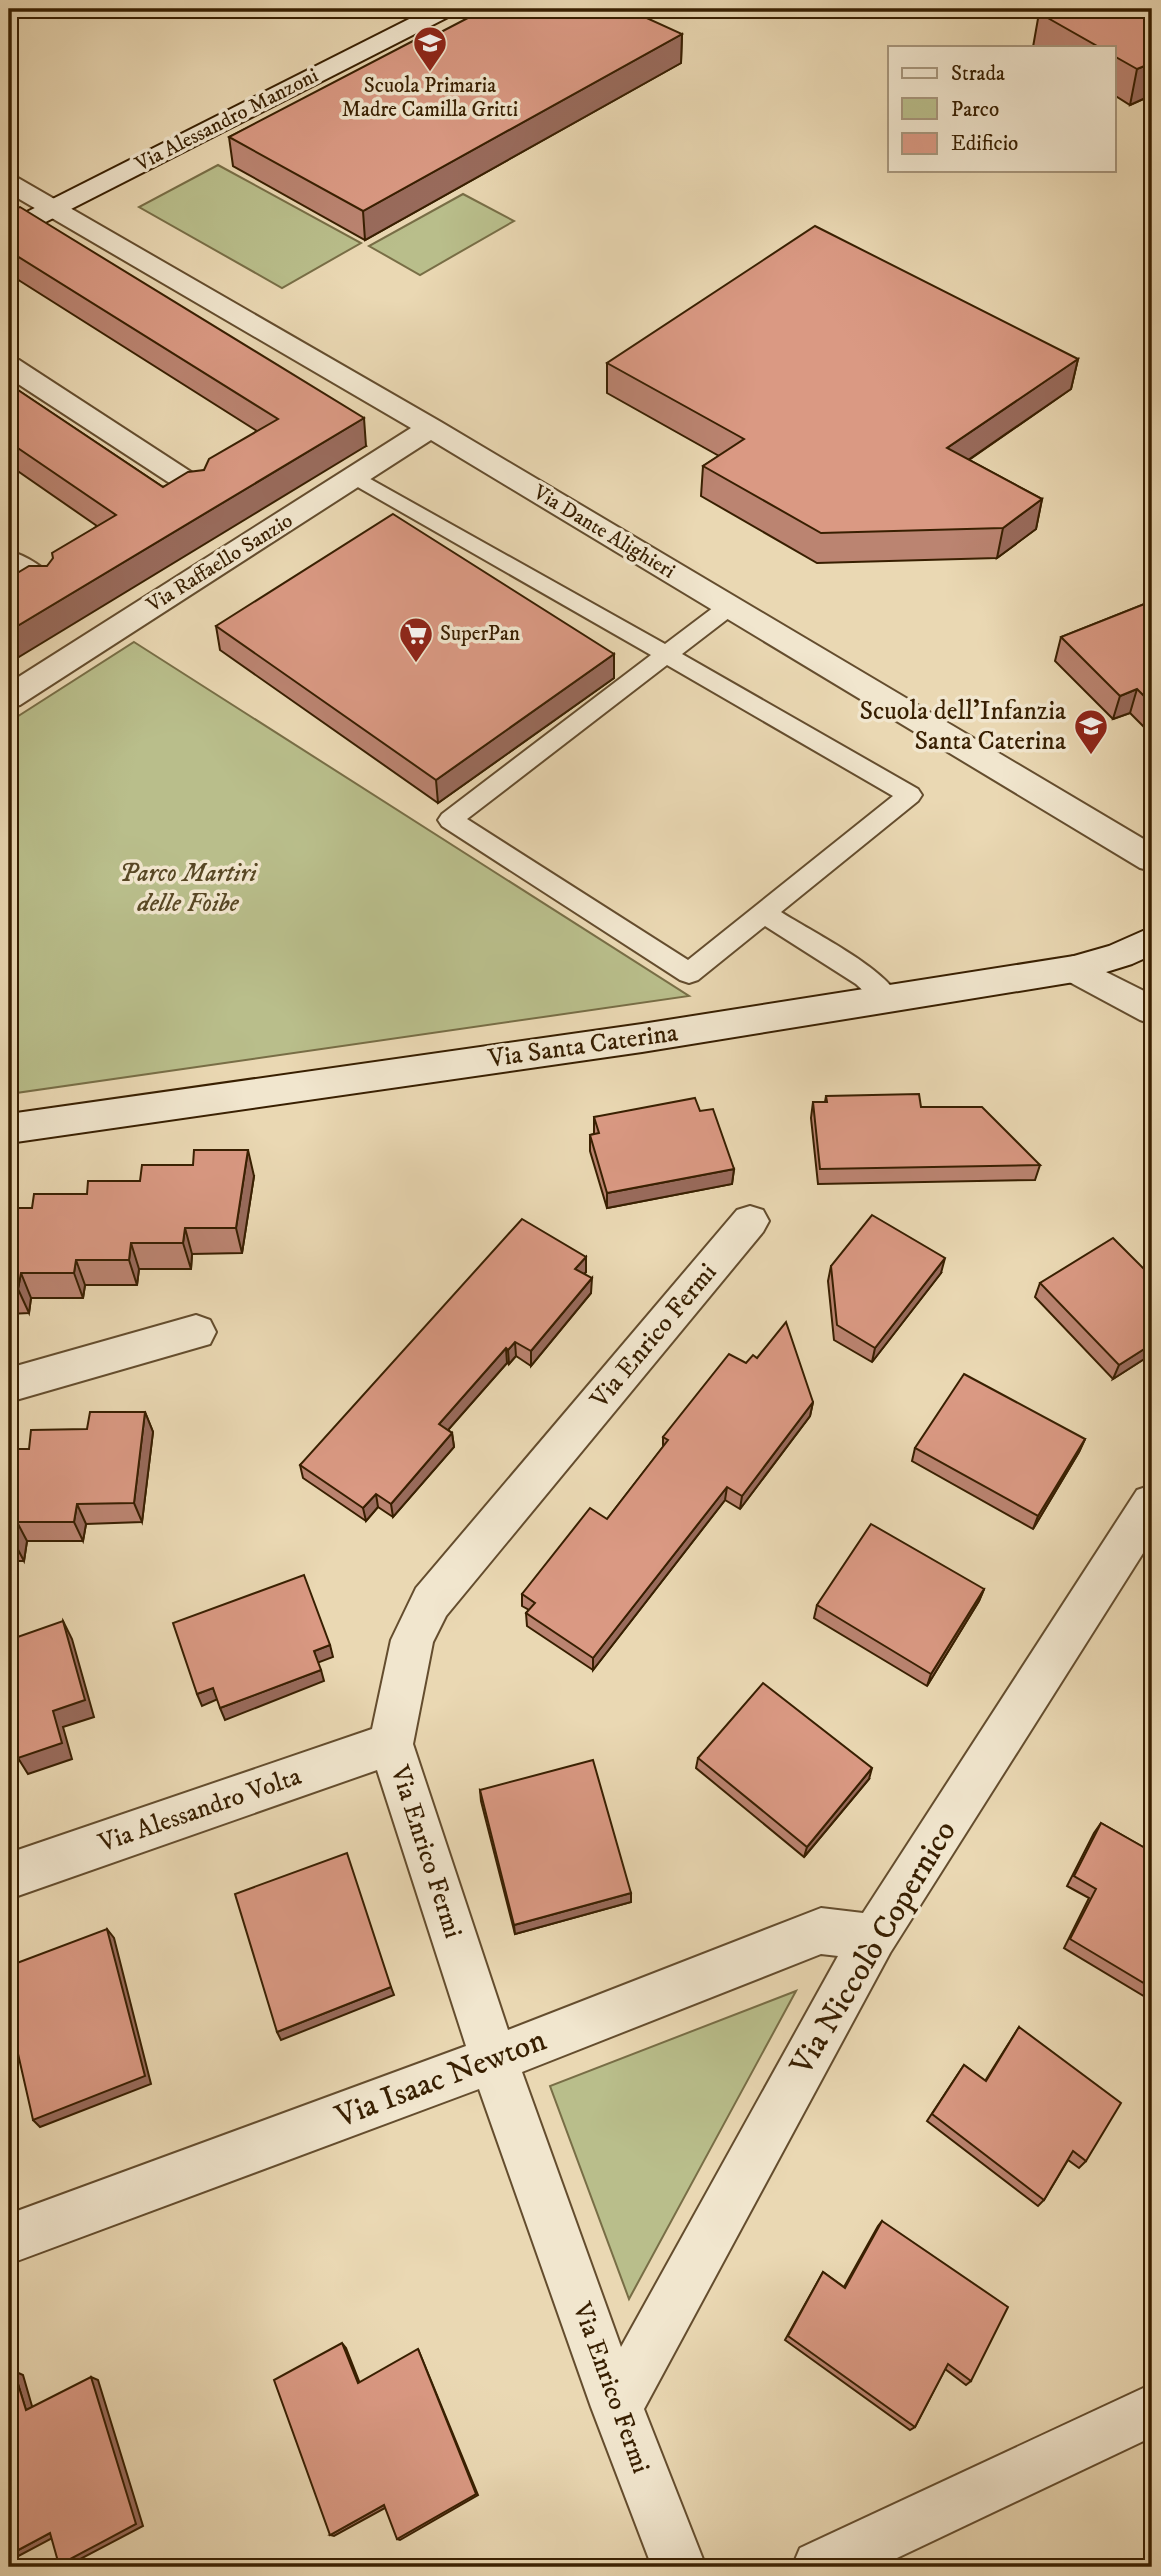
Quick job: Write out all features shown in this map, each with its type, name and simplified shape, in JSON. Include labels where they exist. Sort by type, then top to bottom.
[{"type":"street","name":"Via Alessandro Manzoni","points":[[9,231],[446,9]]},
{"type":"street","name":"Via Dante Alighieri","points":[[9,183],[431,428],[1152,859]]},
{"type":"street","points":[[9,366],[198,489]]},
{"type":"street","name":"Via Raffaello Sanzio","points":[[9,697],[431,428]]},
{"type":"street","points":[[9,560],[43,584]]},
{"type":"street","name":"Via Santa Caterina","points":[[9,1129],[642,1038],[1074,969],[1120,955],[1152,941]]},
{"type":"street","points":[[1074,969],[1152,1012]]},
{"type":"street","name":"Via Enrico Fermi","points":[[679,2567],[617,2407],[493,2060],[391,1744],[412,1640],[430,1602],[750,1221]]},
{"type":"street","points":[[9,1385],[196,1332]]},
{"type":"street","name":"Via Niccolò Copernico","points":[[617,2407],[874,1937],[1152,1503]]},
{"type":"street","name":"Via Alessandro Volta","points":[[9,1876],[391,1744]]},
{"type":"street","name":"Via Isaac Newton","points":[[9,2239],[493,2060],[821,1931],[874,1937]]},
{"type":"street","points":[[818,2567],[1152,2410]]},
{"type":"lane","points":[[356,477],[667,655],[910,795],[689,973],[450,820],[667,655],[730,607]]},
{"type":"lane","points":[[765,914],[865,977],[886,997]]},
{"type":"green space","points":[[218,165],[361,243],[282,288],[139,207]]},
{"type":"green space","points":[[463,194],[514,221],[420,275],[369,246]]},
{"type":"green space","name":"Parco Martiri delle Foibe","points":[[134,642],[689,996],[9,1094],[9,722]]},
{"type":"green space","points":[[796,1991],[629,2299],[550,2086]]},
{"type":"building","points":[[485,9],[627,9],[682,34],[363,211],[229,137],[434,30],[439,33]]},
{"type":"building","points":[[1049,9],[1152,9],[1152,63],[1137,69],[1116,57],[1116,46],[1097,46],[1039,13]]},
{"type":"building","points":[[20,207],[364,418],[9,631],[9,578],[29,566],[47,566],[53,558],[52,553],[116,515],[9,442],[9,384],[163,487],[188,472],[204,470],[209,459],[278,419],[9,251],[9,211]]},
{"type":"building","points":[[815,226],[1078,359],[947,448],[1042,499],[1003,528],[821,533],[703,466],[744,439],[607,363]]},
{"type":"building","name":"SuperPan","points":[[393,514],[614,654],[436,780],[216,626]]},
{"type":"building","points":[[1152,601],[1152,704],[1137,689],[1120,696],[1061,637]]},
{"type":"building","points":[[919,1094],[921,1107],[982,1107],[1040,1165],[820,1169],[813,1102],[827,1102],[826,1096]]},
{"type":"building","points":[[695,1098],[700,1111],[713,1109],[734,1169],[607,1193],[590,1135],[599,1133],[594,1117]]},
{"type":"building","points":[[194,1150],[248,1150],[236,1228],[185,1228],[183,1243],[131,1243],[129,1260],[76,1260],[74,1273],[21,1273],[18,1289],[9,1289],[9,1208],[32,1208],[34,1194],[87,1194],[88,1181],[140,1181],[142,1165],[193,1165]]},
{"type":"building","points":[[872,1215],[945,1258],[875,1348],[837,1325],[831,1266]]},
{"type":"building","points":[[522,1219],[586,1257],[575,1269],[592,1278],[531,1351],[515,1342],[508,1350],[506,1348],[439,1424],[452,1433],[391,1504],[376,1494],[363,1508],[300,1465]]},
{"type":"building","points":[[1113,1238],[1152,1277],[1152,1344],[1119,1365],[1040,1283]]},
{"type":"building","points":[[786,1322],[813,1402],[742,1496],[727,1487],[593,1658],[526,1613],[535,1603],[522,1594],[590,1508],[607,1519],[668,1440],[663,1437],[729,1354],[746,1363],[753,1355],[757,1358]]},
{"type":"building","points":[[964,1374],[1085,1439],[1038,1516],[915,1448]]},
{"type":"building","points":[[90,1412],[145,1412],[134,1503],[77,1504],[74,1522],[17,1522],[14,1542],[9,1542],[9,1449],[29,1449],[31,1430],[87,1429]]},
{"type":"building","points":[[871,1524],[984,1589],[931,1674],[817,1605]]},
{"type":"building","points":[[304,1575],[330,1645],[314,1651],[321,1670],[220,1708],[213,1688],[197,1694],[173,1623]]},
{"type":"building","points":[[63,1621],[85,1700],[53,1711],[62,1743],[18,1758],[9,1726],[9,1640]]},
{"type":"building","points":[[763,1683],[872,1768],[807,1847],[698,1758]]},
{"type":"building","points":[[593,1760],[631,1893],[514,1925],[480,1790]]},
{"type":"building","points":[[1101,1823],[1152,1852],[1152,1988],[1070,1939],[1096,1889],[1074,1876]]},
{"type":"building","points":[[347,1853],[391,1987],[277,2032],[235,1894]]},
{"type":"building","points":[[107,1929],[145,2076],[33,2120],[9,2014],[9,1966]]},
{"type":"building","points":[[1019,2027],[1121,2103],[1086,2161],[1073,2151],[1044,2200],[932,2114],[964,2065],[986,2081]]},
{"type":"building","points":[[882,2221],[1008,2307],[971,2381],[948,2364],[915,2427],[788,2336],[823,2272],[845,2288]]},
{"type":"building","points":[[342,2343],[358,2383],[418,2349],[476,2494],[397,2539],[384,2505],[330,2535],[274,2380]]},
{"type":"building","points":[[14,2371],[26,2410],[91,2377],[136,2524],[59,2565],[50,2533],[9,2555],[9,2374]]},
{"type":"place","name":"Scuola Primaria Madre Camilla Gritti","points":[[430,73]]},
{"type":"place","name":"SuperPan","points":[[416,664]]},
{"type":"place","name":"Scuola dell'Infanzia Santa Caterina","points":[[1091,756]]}]
